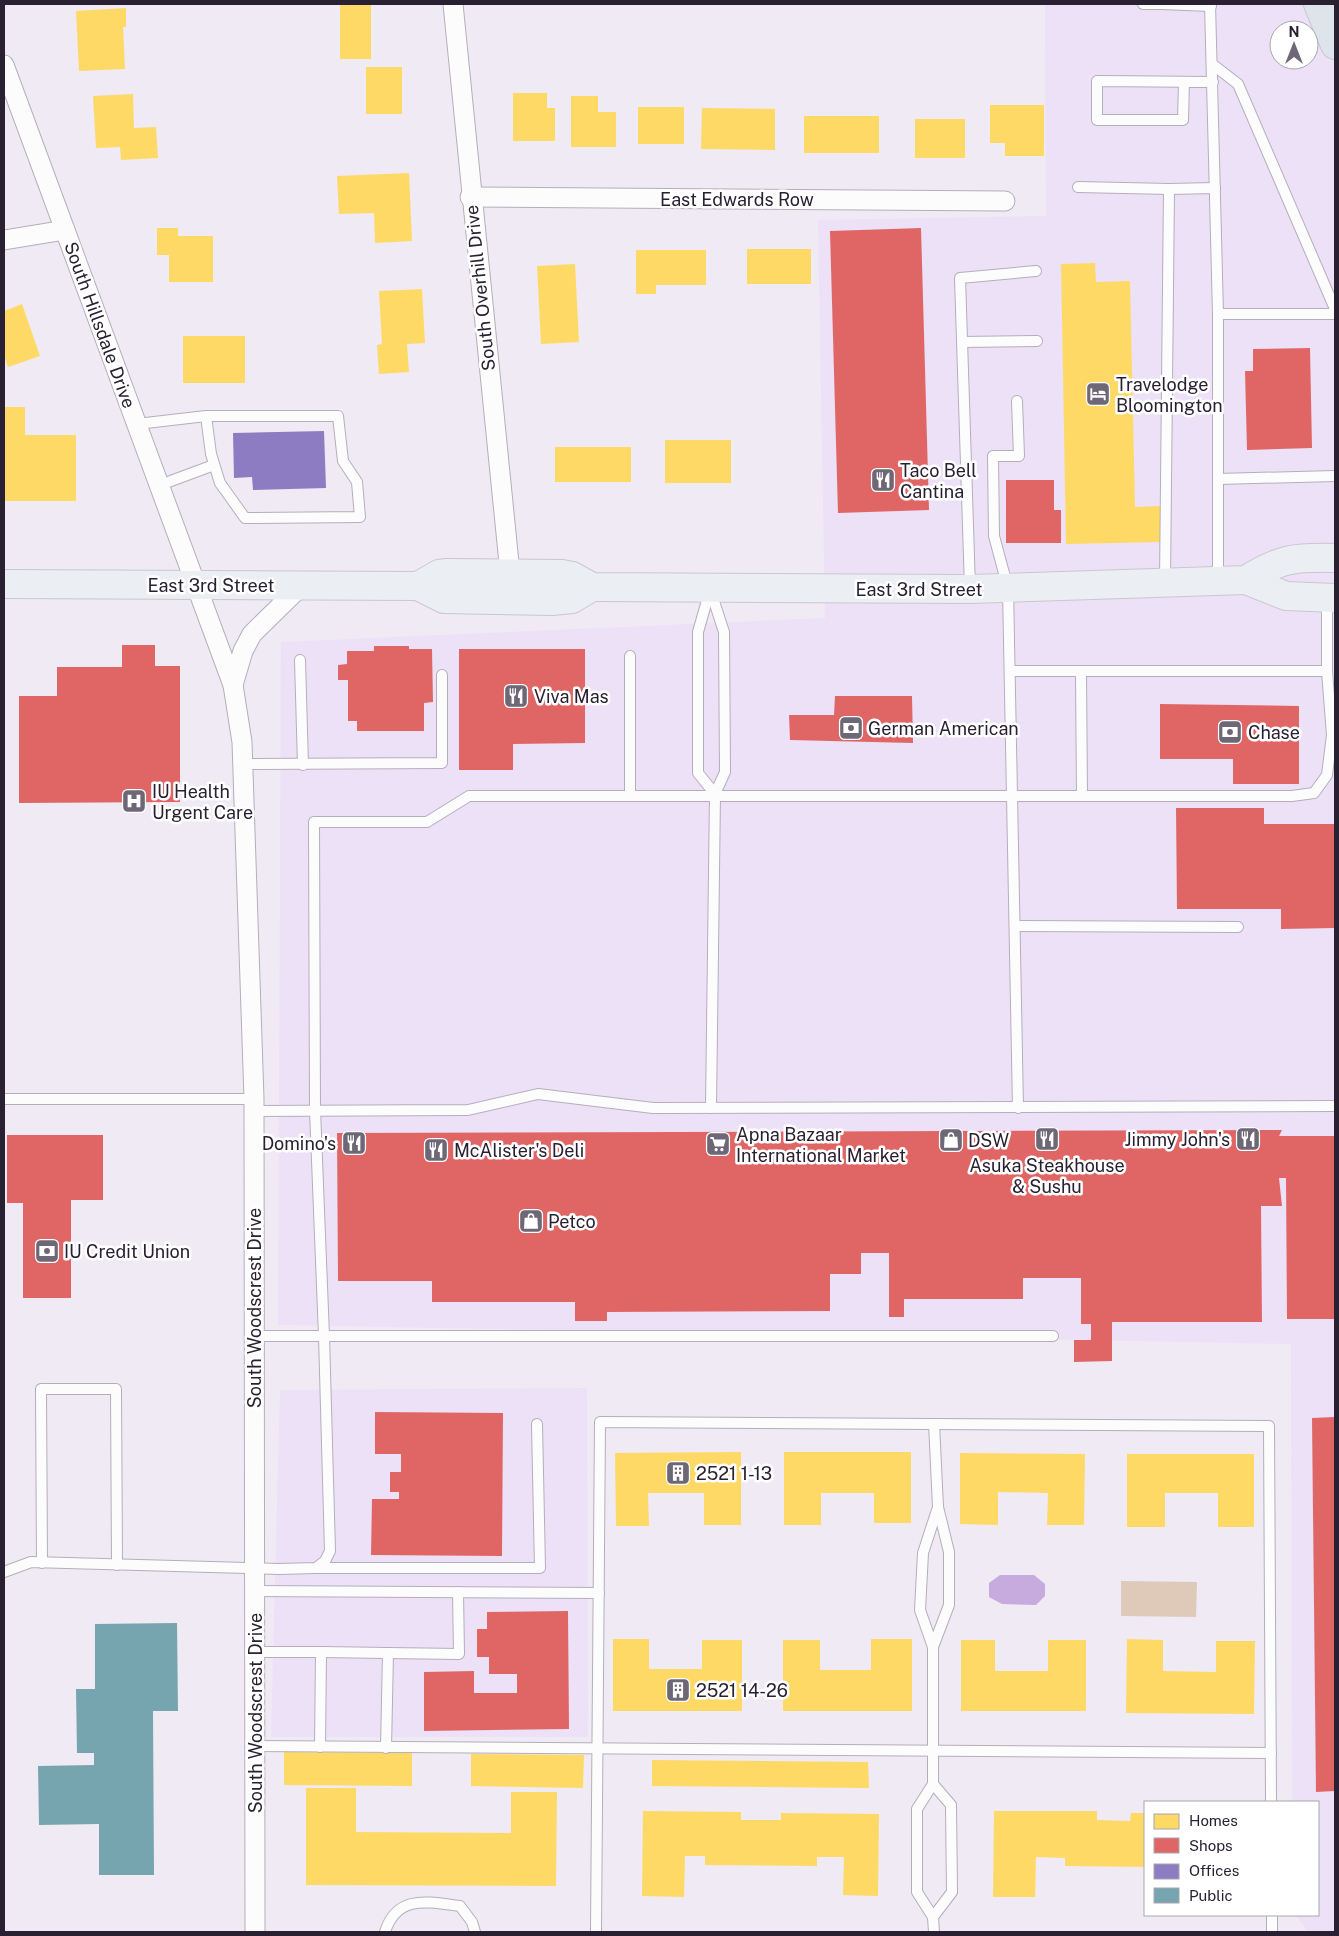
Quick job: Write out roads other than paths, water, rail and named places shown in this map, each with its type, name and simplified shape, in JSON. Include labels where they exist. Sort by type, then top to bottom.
[{"type":"highway","points":[[1318,4],[1335,45]]},
{"type":"main road","name":"East 3rd Street","points":[[1246,580],[1270,565],[1289,559],[1335,558]]},
{"type":"main road","name":"East 3rd Street","points":[[418,586],[439,574],[447,573],[566,574],[592,587],[970,589],[1246,580],[1286,596],[1331,598]]},
{"type":"main road","name":"East 3rd Street","points":[[4,584],[418,586],[444,600],[552,601],[572,599],[592,587]]},
{"type":"street","name":"South Overhill Drive","points":[[453,4],[470,197],[510,573]]},
{"type":"street","name":"South Hillsdale Drive","points":[[4,65],[197,585]]},
{"type":"street","name":"East Edwards Row","points":[[470,197],[1004,201]]},
{"type":"street","points":[[4,240],[65,230]]},
{"type":"street","name":"South Woodscrest Drive","points":[[197,585],[233,685],[242,742],[254,1105],[255,1932]]},
{"type":"street","name":"South Woodscrest Drive","points":[[233,685],[243,651],[252,634],[302,586]]},
{"type":"lane","points":[[1143,4],[1210,5],[1218,314],[1218,581]]},
{"type":"lane","points":[[1212,64],[1238,84],[1335,309]]},
{"type":"lane","points":[[1184,82],[1183,120],[1097,120],[1097,82],[1184,82],[1213,82]]},
{"type":"lane","points":[[1078,187],[1215,188]]},
{"type":"lane","points":[[1165,583],[1169,189]]},
{"type":"lane","points":[[970,589],[960,278],[1036,272]]},
{"type":"lane","points":[[1218,314],[1335,314]]},
{"type":"lane","points":[[962,342],[1037,341]]},
{"type":"lane","points":[[1017,401],[1019,456],[993,456],[994,536],[1008,588],[1018,1108]]},
{"type":"lane","points":[[137,424],[206,416],[338,416],[343,461],[358,482],[360,517],[246,518],[220,483],[214,465],[206,416]]},
{"type":"lane","points":[[160,484],[214,465]]},
{"type":"lane","points":[[1218,479],[1335,476]]},
{"type":"lane","points":[[710,588],[698,632],[698,773],[714,794]]},
{"type":"lane","points":[[710,588],[724,632],[726,772],[714,794],[711,1108]]},
{"type":"lane","points":[[316,1568],[325,1561],[330,1552],[315,1110],[314,822],[427,822],[469,796],[714,794],[1292,796],[1314,793],[1327,775],[1332,735],[1327,671],[1331,598]]},
{"type":"lane","points":[[630,656],[630,796]]},
{"type":"lane","points":[[300,660],[303,765]]},
{"type":"lane","points":[[1011,671],[1327,671]]},
{"type":"lane","points":[[1081,672],[1082,796]]},
{"type":"lane","points":[[242,764],[442,763],[442,675]]},
{"type":"lane","points":[[1016,926],[1238,927]]},
{"type":"lane","points":[[4,1099],[254,1105],[315,1110],[468,1110],[538,1094],[653,1108],[1335,1106]]},
{"type":"lane","points":[[254,1336],[1053,1336]]},
{"type":"lane","points":[[42,1563],[41,1389],[116,1389],[117,1565]]},
{"type":"lane","points":[[596,1932],[600,1422],[1269,1426],[1271,1801]]},
{"type":"lane","points":[[4,1572],[31,1562],[254,1570],[316,1568],[540,1568],[537,1424]]},
{"type":"lane","points":[[933,1647],[949,1606],[949,1552],[938,1506],[934,1424]]},
{"type":"lane","points":[[934,1932],[933,1917],[917,1892],[917,1809],[933,1784],[933,1647],[920,1610],[923,1553],[938,1506]]},
{"type":"lane","points":[[254,1591],[599,1593]]},
{"type":"lane","points":[[254,1652],[458,1654],[458,1592]]},
{"type":"lane","points":[[320,1747],[321,1652]]},
{"type":"lane","points":[[386,1748],[388,1653]]},
{"type":"lane","points":[[254,1746],[597,1750],[1271,1752]]},
{"type":"lane","points":[[933,1784],[951,1805],[952,1892],[933,1917]]},
{"type":"lane","points":[[385,1932],[396,1912],[406,1905],[429,1902],[460,1906],[472,1922],[475,1932]]},
{"type":"lane","points":[[1272,1916],[1272,1932]]},
{"type":"place","name":"Travelodge Bloomington","points":[[1098,394]]},
{"type":"place","name":"Taco Bell Cantina","points":[[883,480]]},
{"type":"place","name":"Viva Mas","points":[[516,696]]},
{"type":"place","name":"German American","points":[[851,728]]},
{"type":"place","name":"Chase","points":[[1230,732]]},
{"type":"place","name":"IU Health Urgent Care","points":[[134,801]]},
{"type":"place","name":"Asuka Steakhouse & Sushu","points":[[1047,1139]]},
{"type":"place","name":"Jimmy John's","points":[[1248,1139]]},
{"type":"place","name":"DSW","points":[[951,1140]]},
{"type":"place","name":"Domino's","points":[[354,1143]]},
{"type":"place","name":"Apna Bazaar International Market","points":[[718,1144]]},
{"type":"place","name":"McAlister's Deli","points":[[436,1150]]},
{"type":"place","name":"Petco","points":[[531,1221]]},
{"type":"place","name":"IU Credit Union","points":[[47,1251]]},
{"type":"place","name":"2521 1-13","points":[[678,1473]]},
{"type":"place","name":"2521 14-26","points":[[678,1690]]}]
